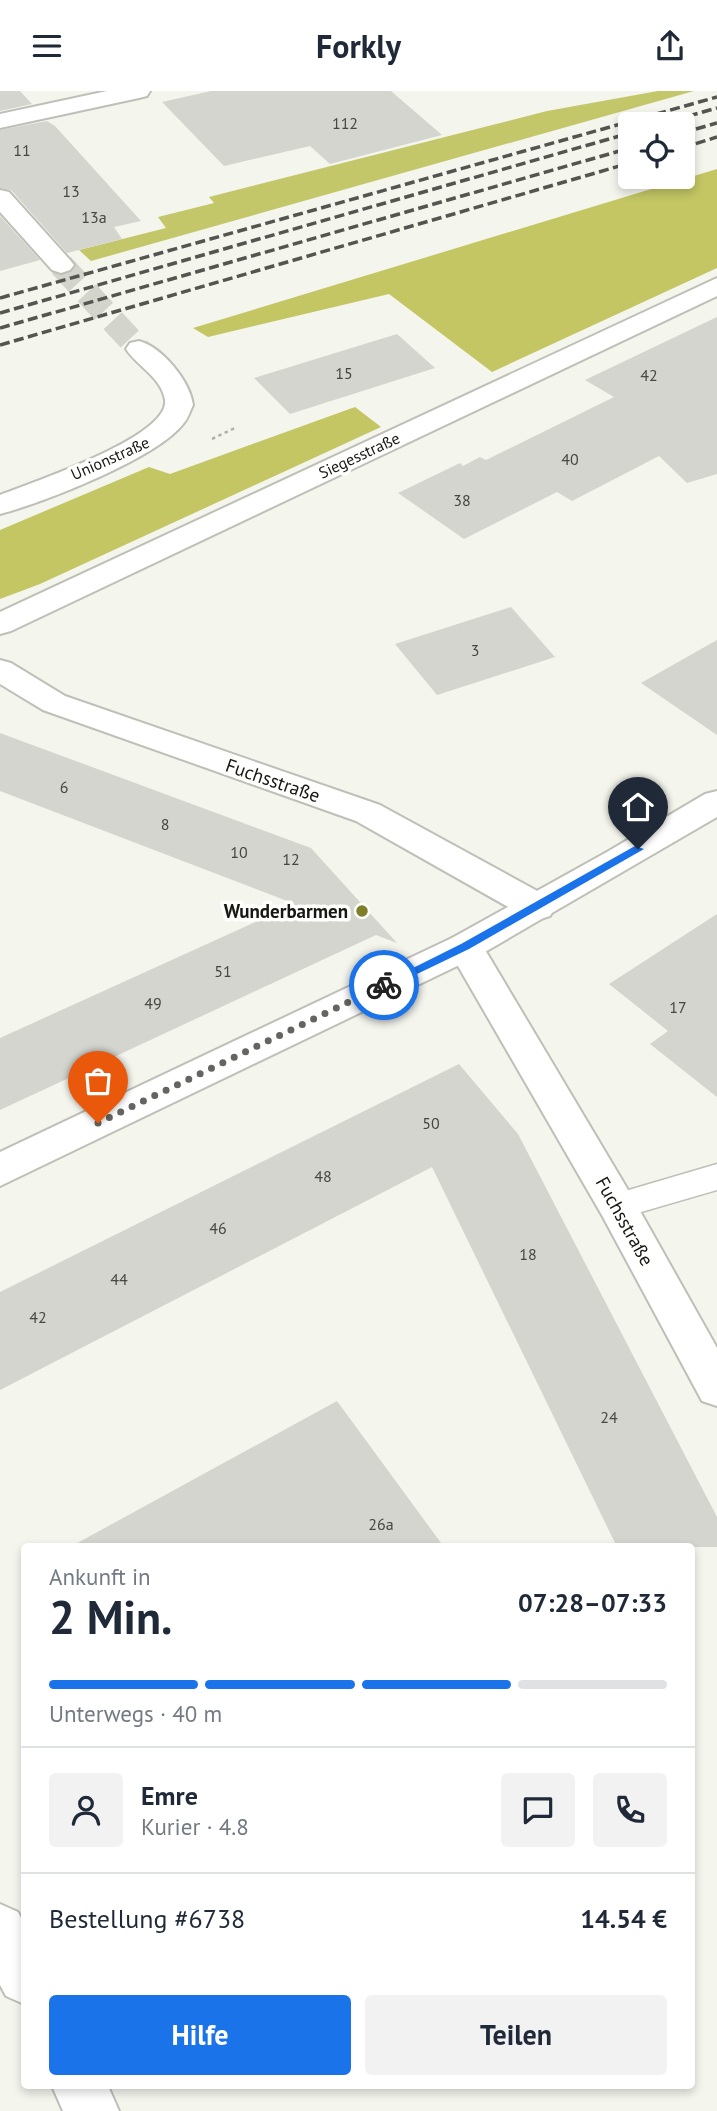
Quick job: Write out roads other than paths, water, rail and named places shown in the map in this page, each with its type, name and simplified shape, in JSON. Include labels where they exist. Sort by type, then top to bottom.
[{"type":"street","points":[[0,121],[139,91]]},
{"type":"street","points":[[0,197],[61,265]]},
{"type":"street","name":"Siegesstraße","points":[[0,624],[717,286]]},
{"type":"street","name":"Unionstraße","points":[[0,505],[139,448],[173,422],[179,405],[172,385],[139,349]]},
{"type":"street","name":"Fuchsstraße","points":[[0,670],[54,703],[368,813],[537,907]]},
{"type":"street","points":[[0,1170],[465,947],[717,802]]},
{"type":"street","name":"Fuchsstraße","points":[[465,947],[617,1206],[717,1388]]},
{"type":"street","points":[[0,1930],[21,1972]]},
{"type":"street","points":[[81,2089],[92,2111]]},
{"type":"lane","points":[[617,1206],[717,1177]]},
{"type":"tunnel","points":[[61,265],[139,349]]},
{"type":"railway","points":[[0,298],[717,97]]},
{"type":"railway","points":[[695,114],[717,108]]},
{"type":"railway","points":[[695,129],[717,123]]},
{"type":"railway","points":[[0,313],[618,136]]},
{"type":"railway","points":[[695,144],[717,137]]},
{"type":"railway","points":[[0,328],[618,151]]},
{"type":"railway","points":[[0,345],[618,166]]},
{"type":"place","name":"Wunderbarmen","points":[[362,911]]}]
